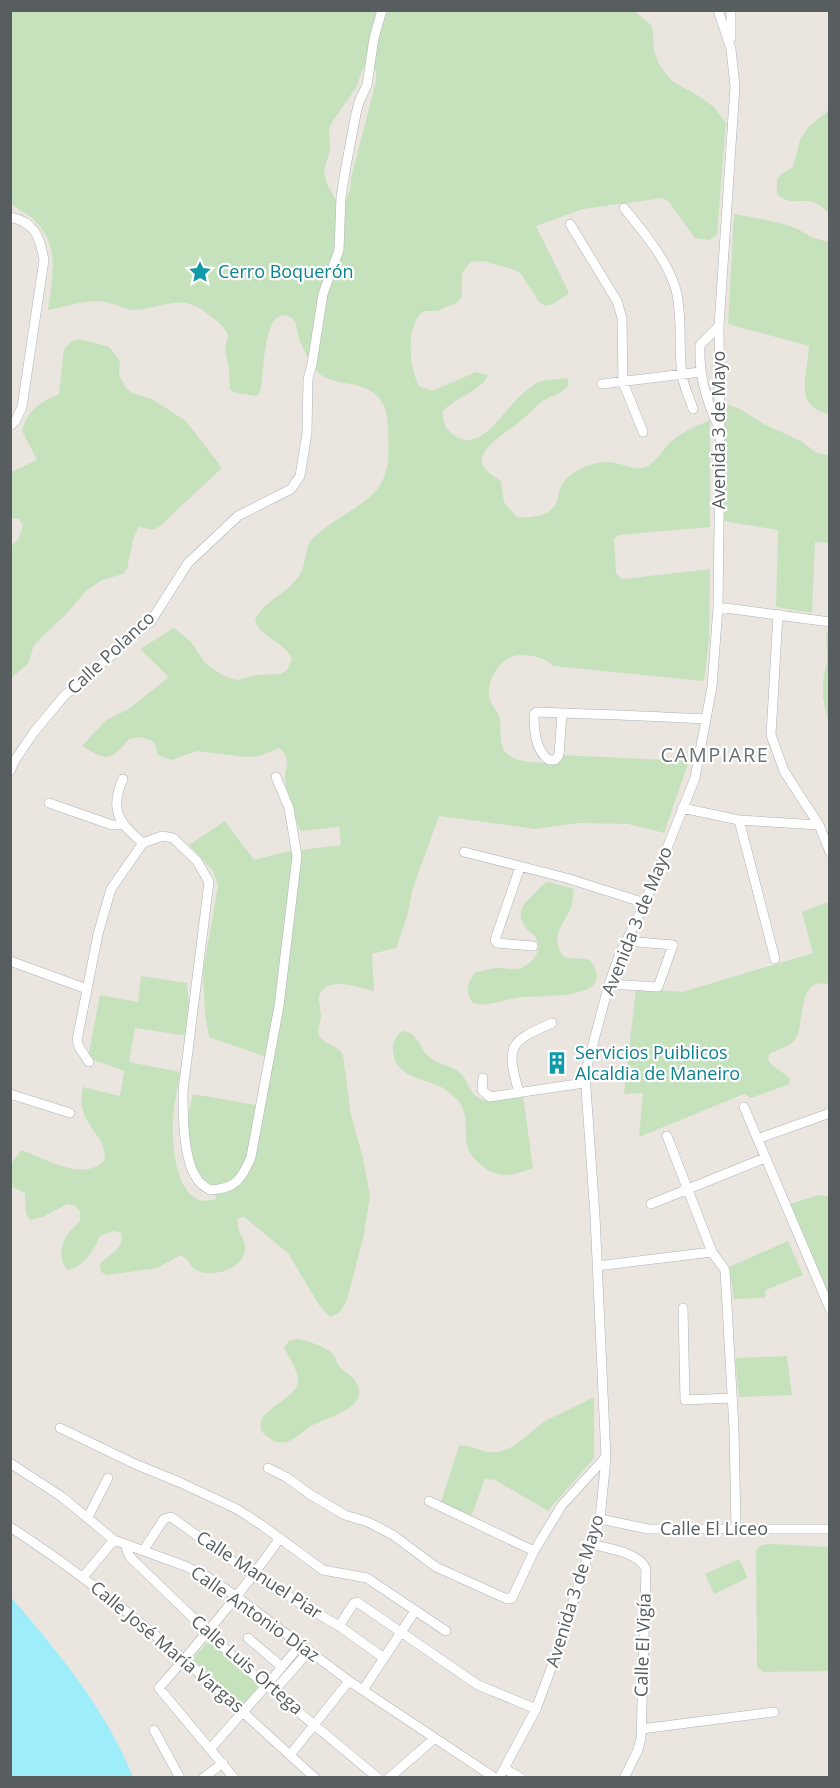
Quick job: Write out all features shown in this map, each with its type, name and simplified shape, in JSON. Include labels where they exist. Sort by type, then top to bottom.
[{"type":"street","name":"Calle Polanco","points":[[10,771],[34,732],[64,696],[151,621],[188,563],[238,516],[284,493],[296,484],[300,476],[307,433],[308,379],[322,294],[339,250],[341,197],[356,114],[367,85],[374,38],[382,10]]},
{"type":"street","points":[[718,10],[731,49]]},
{"type":"street","points":[[730,10],[731,49]]},
{"type":"street","name":"Avenida 3 de Mayo","points":[[500,1775],[536,1709],[600,1519],[606,1458],[597,1266],[584,1083],[609,984],[626,941],[645,903],[695,778],[712,687],[718,607],[720,428],[718,326],[734,131],[735,86],[731,49]]},
{"type":"street","points":[[624,208],[654,246],[676,291],[681,327],[682,375],[693,409]]},
{"type":"street","points":[[10,217],[24,219],[33,227],[44,260],[22,407],[16,420],[10,426]]},
{"type":"street","points":[[570,224],[617,301],[622,318],[623,382],[643,432]]},
{"type":"street","points":[[718,326],[700,345],[700,372],[710,407],[720,428]]},
{"type":"street","points":[[602,384],[700,372]]},
{"type":"street","points":[[718,607],[830,622]]},
{"type":"street","points":[[778,614],[771,735],[784,771],[819,825],[830,852]]},
{"type":"street","points":[[562,713],[559,755],[555,760],[549,760],[541,752],[536,739],[534,714],[537,712],[562,713],[706,719]]},
{"type":"street","points":[[89,1062],[77,1040],[98,934],[111,889],[143,843],[162,836],[173,838],[197,861],[209,882],[183,1106],[189,1162],[194,1175],[210,1190],[225,1189],[240,1179],[251,1156],[279,1006],[297,856],[289,808],[276,777]]},
{"type":"street","points":[[123,779],[117,809],[127,831],[143,843]]},
{"type":"street","points":[[49,804],[112,825],[122,824]]},
{"type":"street","points":[[682,808],[739,820],[819,825]]},
{"type":"street","points":[[739,820],[775,959]]},
{"type":"street","points":[[464,852],[566,878],[645,903]]},
{"type":"street","points":[[520,867],[495,940],[497,943],[533,946]]},
{"type":"street","points":[[609,984],[657,987],[672,945],[626,941]]},
{"type":"street","points":[[10,962],[87,989]]},
{"type":"street","points":[[519,1093],[512,1068],[512,1052],[518,1040],[552,1023]]},
{"type":"street","points":[[483,1078],[482,1090],[490,1096],[584,1083]]},
{"type":"street","points":[[10,1094],[70,1113]]},
{"type":"street","points":[[744,1107],[830,1309]]},
{"type":"street","points":[[757,1139],[830,1113]]},
{"type":"street","points":[[667,1136],[712,1252],[725,1270],[736,1529]]},
{"type":"street","points":[[651,1204],[765,1158]]},
{"type":"street","points":[[597,1266],[712,1252]]},
{"type":"street","points":[[683,1308],[686,1400],[732,1398]]},
{"type":"street","points":[[60,1428],[237,1509],[323,1570],[367,1578],[446,1630]]},
{"type":"street","points":[[268,1468],[345,1515],[368,1522],[393,1535],[436,1567],[507,1599],[512,1598],[534,1551],[562,1504],[606,1458]]},
{"type":"street","name":"Calle Antonio Díaz","points":[[10,1463],[40,1481],[114,1540],[206,1576],[349,1681],[435,1738],[500,1775],[521,1778]]},
{"type":"street","points":[[87,1517],[108,1479]]},
{"type":"street","points":[[429,1501],[534,1551]]},
{"type":"street","name":"Calle Manuel Piar","points":[[143,1551],[164,1519],[171,1517],[254,1576],[339,1626],[384,1658]]},
{"type":"street","name":"Calle El Liceo","points":[[600,1519],[648,1529],[830,1529]]},
{"type":"street","name":"Calle José María Vargas","points":[[10,1527],[83,1577],[185,1659],[315,1778]]},
{"type":"street","points":[[234,1778],[159,1688],[254,1576],[280,1538]]},
{"type":"street","points":[[83,1577],[114,1540]]},
{"type":"street","name":"Calle El Vigía","points":[[592,1544],[638,1559],[646,1569],[641,1729],[638,1750],[624,1778]]},
{"type":"street","name":"Calle Luis Ortega","points":[[125,1545],[130,1557],[242,1665],[378,1778]]},
{"type":"street","points":[[339,1626],[357,1602],[478,1685],[536,1709]]},
{"type":"street","points":[[363,1690],[415,1611]]},
{"type":"street","points":[[248,1638],[282,1667]]},
{"type":"street","points":[[271,1688],[282,1667],[300,1645]]},
{"type":"street","points":[[210,1749],[244,1711],[309,1651]]},
{"type":"street","points":[[290,1755],[349,1681]]},
{"type":"street","points":[[641,1729],[774,1712]]},
{"type":"street","points":[[154,1730],[180,1778]]},
{"type":"street","points":[[389,1778],[435,1738]]},
{"type":"street","points":[[203,1778],[222,1763]]},
{"type":"green space","points":[[11,11],[634,11],[650,24],[653,30],[654,51],[667,75],[672,81],[714,107],[726,123],[717,235],[709,240],[695,238],[669,202],[663,198],[583,209],[536,226],[569,293],[546,306],[539,302],[521,274],[515,270],[484,261],[470,262],[462,274],[462,296],[458,302],[438,311],[424,311],[418,317],[411,335],[411,357],[419,386],[432,391],[476,372],[488,375],[481,385],[443,411],[446,427],[463,440],[482,435],[522,394],[537,383],[567,378],[569,384],[566,388],[541,402],[492,443],[483,455],[484,467],[501,481],[504,502],[517,517],[534,517],[550,510],[557,501],[563,482],[580,469],[606,462],[643,468],[652,463],[677,437],[710,420],[710,527],[619,535],[614,539],[616,574],[623,579],[710,569],[709,640],[704,681],[553,666],[540,658],[524,655],[503,662],[494,673],[489,687],[489,698],[499,716],[504,749],[507,754],[517,759],[528,762],[557,763],[559,755],[689,761],[664,833],[628,824],[578,823],[535,829],[439,816],[413,888],[407,917],[396,948],[372,954],[374,991],[343,984],[328,986],[322,990],[319,997],[321,1016],[318,1033],[323,1041],[338,1049],[343,1055],[351,1115],[363,1158],[370,1196],[364,1234],[347,1300],[340,1312],[330,1317],[319,1305],[288,1253],[244,1217],[238,1218],[238,1223],[245,1245],[244,1253],[236,1265],[221,1272],[198,1271],[181,1255],[157,1268],[107,1275],[101,1272],[100,1264],[115,1251],[122,1239],[121,1233],[114,1231],[100,1236],[84,1262],[68,1270],[61,1254],[64,1240],[80,1221],[80,1212],[76,1206],[67,1204],[43,1217],[30,1220],[26,1213],[25,1193],[11,1186],[11,1164],[21,1150],[64,1167],[76,1169],[97,1166],[105,1159],[104,1149],[86,1118],[81,1100],[83,1087],[120,1096],[124,1071],[88,1058],[100,995],[138,1002],[141,976],[187,983],[189,1036],[135,1028],[129,1062],[180,1072],[173,1123],[176,1161],[185,1187],[193,1196],[203,1200],[216,1199],[215,1191],[191,1164],[187,1121],[193,1094],[256,1105],[266,1057],[209,1037],[203,972],[218,886],[213,871],[189,845],[225,821],[254,860],[285,852],[341,845],[339,827],[300,831],[286,785],[287,759],[279,748],[260,756],[245,757],[197,751],[171,760],[158,755],[154,742],[142,737],[129,739],[117,752],[108,757],[82,746],[106,720],[127,710],[169,677],[140,649],[174,628],[191,642],[206,664],[224,676],[237,680],[257,675],[280,674],[286,671],[292,659],[289,653],[264,633],[255,621],[262,609],[299,576],[309,545],[316,535],[364,502],[380,485],[385,476],[387,464],[386,412],[380,399],[370,391],[321,375],[312,364],[299,338],[296,325],[290,317],[281,316],[274,320],[266,343],[261,389],[257,396],[230,390],[225,349],[228,335],[215,319],[190,304],[173,303],[134,310],[103,301],[92,301],[48,310],[53,262],[48,240],[34,220],[11,204]],"holes":[[[369,64],[376,71],[376,81],[351,178],[350,191],[344,203],[337,202],[327,184],[324,171],[330,150],[329,129],[356,88],[363,68]]]},
{"type":"green space","points":[[829,110],[829,214],[815,203],[783,199],[777,194],[777,180],[781,174],[793,167],[800,140],[808,127]]},
{"type":"green space","points":[[734,214],[783,224],[814,238],[829,241],[829,414],[817,410],[806,396],[805,378],[809,346],[728,324]]},
{"type":"green space","points":[[78,339],[107,346],[112,350],[120,361],[119,375],[126,388],[132,393],[152,399],[186,421],[222,468],[159,527],[152,530],[139,527],[133,539],[127,569],[123,574],[102,580],[86,591],[34,645],[28,664],[11,678],[11,547],[19,538],[23,525],[19,519],[11,518],[11,472],[37,460],[22,431],[28,417],[36,407],[59,394],[64,349],[72,341]]},
{"type":"green space","points":[[724,403],[801,441],[817,453],[829,455],[829,543],[815,542],[812,613],[776,607],[778,530],[723,521]]},
{"type":"green space","points":[[826,632],[830,633],[829,727],[823,697],[827,660]]},
{"type":"green space","points":[[549,882],[574,889],[569,912],[558,933],[559,949],[563,956],[590,960],[597,973],[595,983],[575,993],[517,998],[492,1004],[473,1003],[468,987],[476,972],[496,968],[522,968],[534,958],[538,943],[523,923],[521,910],[543,884]]},
{"type":"green space","points":[[829,902],[829,984],[819,983],[812,987],[804,1001],[795,1040],[769,1054],[768,1060],[772,1065],[790,1078],[789,1084],[751,1098],[744,1094],[639,1137],[643,1093],[624,1094],[636,988],[682,992],[813,953],[802,912]]},
{"type":"green space","points":[[402,1031],[412,1034],[432,1059],[458,1071],[477,1097],[496,1100],[523,1095],[533,1168],[506,1175],[493,1172],[475,1160],[466,1142],[465,1116],[459,1102],[443,1088],[404,1071],[395,1060],[393,1045],[396,1037]]},
{"type":"green space","points":[[818,1195],[829,1196],[829,1293],[825,1294],[787,1205]]},
{"type":"green space","points":[[788,1241],[803,1275],[766,1290],[765,1298],[734,1299],[729,1267]]},
{"type":"green space","points":[[295,1339],[315,1344],[333,1354],[339,1366],[356,1382],[359,1390],[358,1397],[350,1408],[315,1424],[294,1439],[283,1443],[263,1433],[261,1423],[264,1416],[296,1387],[298,1381],[296,1372],[284,1347],[289,1341]]},
{"type":"green space","points":[[787,1356],[792,1395],[739,1397],[735,1358]]},
{"type":"green space","points":[[594,1397],[594,1458],[548,1511],[495,1480],[485,1479],[471,1517],[440,1505],[459,1446],[468,1446],[487,1452],[510,1448],[547,1420]]},
{"type":"green space","points":[[762,1545],[829,1547],[829,1671],[762,1672],[757,1666],[756,1550]]},
{"type":"green space","points":[[739,1559],[748,1578],[714,1594],[705,1574]]},
{"type":"green space","points":[[210,1640],[259,1686],[243,1704],[192,1659]]},
{"type":"water","points":[[10,1596],[46,1638],[94,1704],[109,1727],[133,1777],[11,1777]]},
{"type":"place","name":"Cerro Boquerón","points":[[200,272]]},
{"type":"place","name":"Servicios Puiblicos Alcaldia de Maneiro","points":[[557,1063]]},
{"type":"district","name":"CAMPIARE","points":[[715,755]]}]
